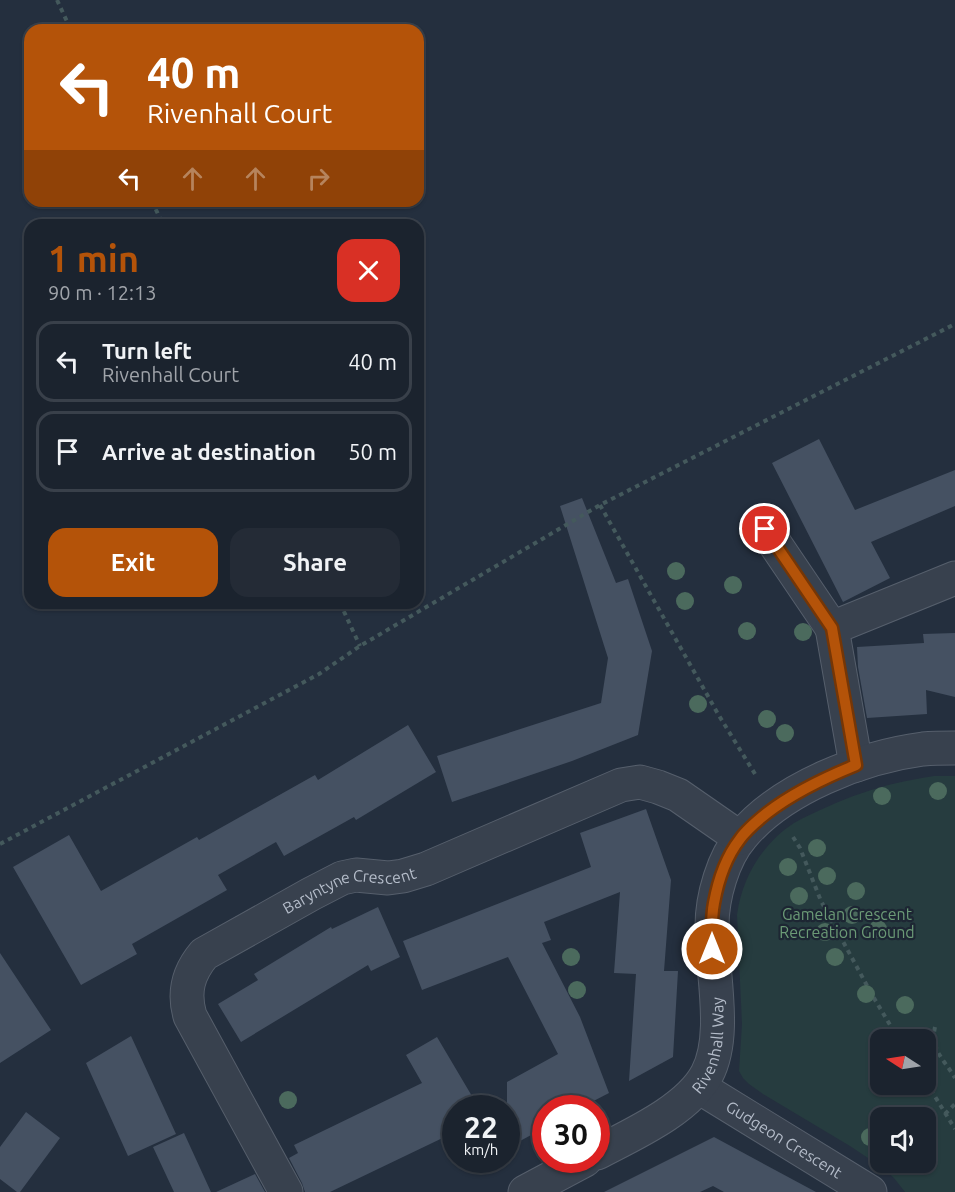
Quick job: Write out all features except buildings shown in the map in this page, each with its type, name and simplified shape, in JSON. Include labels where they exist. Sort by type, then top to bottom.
[{"type":"street","points":[[765,529],[832,628],[856,765]]},
{"type":"street","points":[[832,628],[955,578]]},
{"type":"street","name":"Rivenhall Way","points":[[610,1146],[664,1116],[684,1101],[699,1087],[707,1073],[717,1037],[712,941],[713,904],[718,883],[740,837],[775,807],[824,777],[888,756],[924,749],[955,748]]},
{"type":"street","name":"Baryntyne Crescent","points":[[286,1192],[189,1016],[186,1003],[190,977],[195,965],[204,954],[342,878],[356,875],[388,878],[426,869],[621,785],[640,782],[658,786],[678,795],[740,837]]},
{"type":"street","name":"Gudgeon Crescent","points":[[699,1087],[870,1192]]},
{"type":"street","points":[[525,1192],[561,1173]]},
{"type":"path","points":[[57,0],[69,24]]},
{"type":"path","points":[[424,608],[600,505],[955,324]]},
{"type":"path","points":[[600,505],[718,714],[800,848],[821,901],[892,1029]]},
{"type":"path","points":[[343,609],[360,646]]},
{"type":"path","points":[[0,844],[319,674],[360,646],[423,609]]},
{"type":"path","points":[[935,1027],[934,1042],[937,1052],[955,1078]]},
{"type":"path","points":[[934,1095],[955,1129]]},
{"type":"path","points":[[945,1114],[955,1104]]},
{"type":"green space","name":"Gamelan Crescent Recreation Ground","points":[[934,776],[955,776],[955,1192],[905,1192],[888,1173],[936,1173],[936,1107],[870,1107],[870,1159],[763,1094],[749,1084],[739,1071],[742,1024],[737,915],[744,888],[755,863],[772,841],[794,823],[844,800],[902,782]]},
{"type":"route","points":[[712,949],[713,904],[718,883],[740,837],[755,822],[798,791],[824,777],[856,765],[832,628],[765,529]]}]
